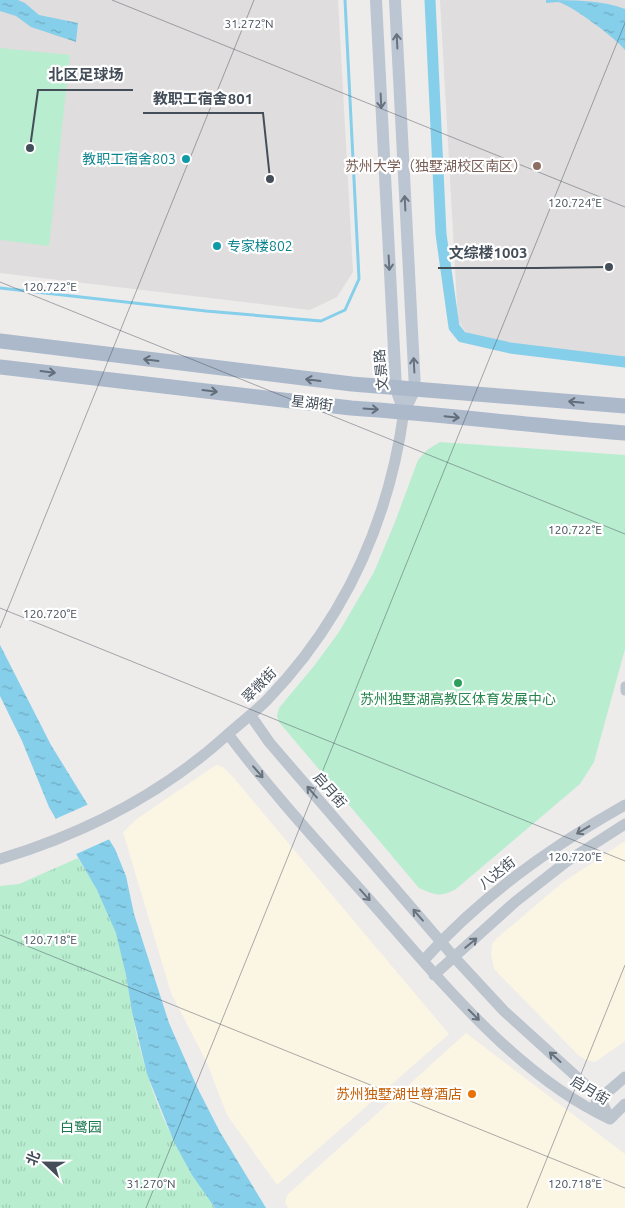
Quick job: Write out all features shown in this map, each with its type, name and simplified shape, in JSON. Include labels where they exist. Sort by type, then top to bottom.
[{"type":"main road","name":"文景路","points":[[376,0],[396,388],[404,411]]},
{"type":"main road","points":[[395,0],[415,389],[404,411]]},
{"type":"main road","name":"星湖街","points":[[0,341],[396,388],[625,406]]},
{"type":"main road","name":"星湖街","points":[[0,367],[351,408],[404,411],[551,428],[625,433]]},
{"type":"street","name":"翠微街","points":[[0,859],[61,837],[107,816],[174,777],[251,716],[281,685],[309,651],[355,577],[372,538],[386,496],[397,454],[404,411]]},
{"type":"street","points":[[625,686],[625,691]]},
{"type":"street","name":"启月街","points":[[251,716],[269,742],[454,957],[504,1011],[600,1098],[610,1119]]},
{"type":"street","name":"启月街","points":[[228,734],[246,759],[434,975],[533,1070],[587,1108],[610,1119]]},
{"type":"street","name":"八达街","points":[[423,961],[440,941],[504,886],[557,846],[625,805]]},
{"type":"street","points":[[434,975],[515,902],[552,873],[625,824]]},
{"type":"street","points":[[587,1108],[625,1077]]},
{"type":"street","points":[[610,1119],[625,1104]]},
{"type":"shaded area","points":[[0,0],[338,0],[353,272],[337,297],[310,310],[0,273]]},
{"type":"shaded area","name":"苏州大学（独墅湖校区南区）","points":[[440,0],[625,0],[625,364],[489,343],[468,335],[458,321]]},
{"type":"shaded area","points":[[216,765],[223,767],[232,776],[449,1034],[277,1185],[227,1115],[207,1063],[171,993],[123,832],[138,818]]},
{"type":"shaded area","points":[[625,841],[625,1041],[595,1062],[586,1060],[578,1055],[494,969],[491,954],[492,944],[562,883]]},
{"type":"shaded area","name":"苏州独墅湖世尊酒店","points":[[466,1033],[625,1154],[625,1208],[288,1208],[285,1203],[287,1195]]},
{"type":"green space","points":[[0,48],[70,55],[49,246],[0,240]]},
{"type":"green space","name":"苏州独墅湖高教区体育发展中心","points":[[440,442],[625,455],[625,649],[594,762],[580,784],[456,889],[445,894],[438,894],[419,888],[279,722],[277,716],[279,708],[339,632],[374,572],[418,460],[427,450]]},
{"type":"green space","name":"白鹭园","points":[[78,858],[99,894],[119,941],[138,1042],[159,1109],[184,1160],[215,1208],[0,1208],[0,886],[19,884]]},
{"type":"water","points":[[0,0],[18,0],[25,3],[39,15],[78,23],[76,42],[31,27],[16,16],[0,11]]},
{"type":"water","points":[[546,0],[597,2],[625,9],[625,50],[582,15],[564,4],[558,2],[546,3]]},
{"type":"water","points":[[0,645],[51,745],[115,849],[126,876],[134,914],[169,1023],[198,1089],[220,1132],[266,1208],[215,1208],[192,1175],[174,1142],[147,1074],[116,933],[97,890],[49,807],[22,741],[0,696]]},
{"type":"pier","points":[[89,804],[112,838],[74,855],[53,820]]},
{"type":"waterway","points":[[0,288],[206,311],[321,321],[345,310],[359,279],[345,0]]},
{"type":"waterway","points":[[430,0],[441,234],[454,327],[462,337],[510,348],[625,362]]},
{"type":"place","name":"北区足球场","points":[[30,148]]},
{"type":"place","name":"教职工宿舍803","points":[[186,159]]},
{"type":"place","name":"苏州大学（独墅湖校区南区）","points":[[537,166]]},
{"type":"place","name":"教职工宿舍801","points":[[270,179]]},
{"type":"place","name":"专家楼802","points":[[217,246]]},
{"type":"place","name":"文综楼1003","points":[[609,267]]},
{"type":"place","name":"苏州独墅湖高教区体育发展中心","points":[[458,683]]},
{"type":"place","name":"苏州独墅湖世尊酒店","points":[[472,1094]]}]
